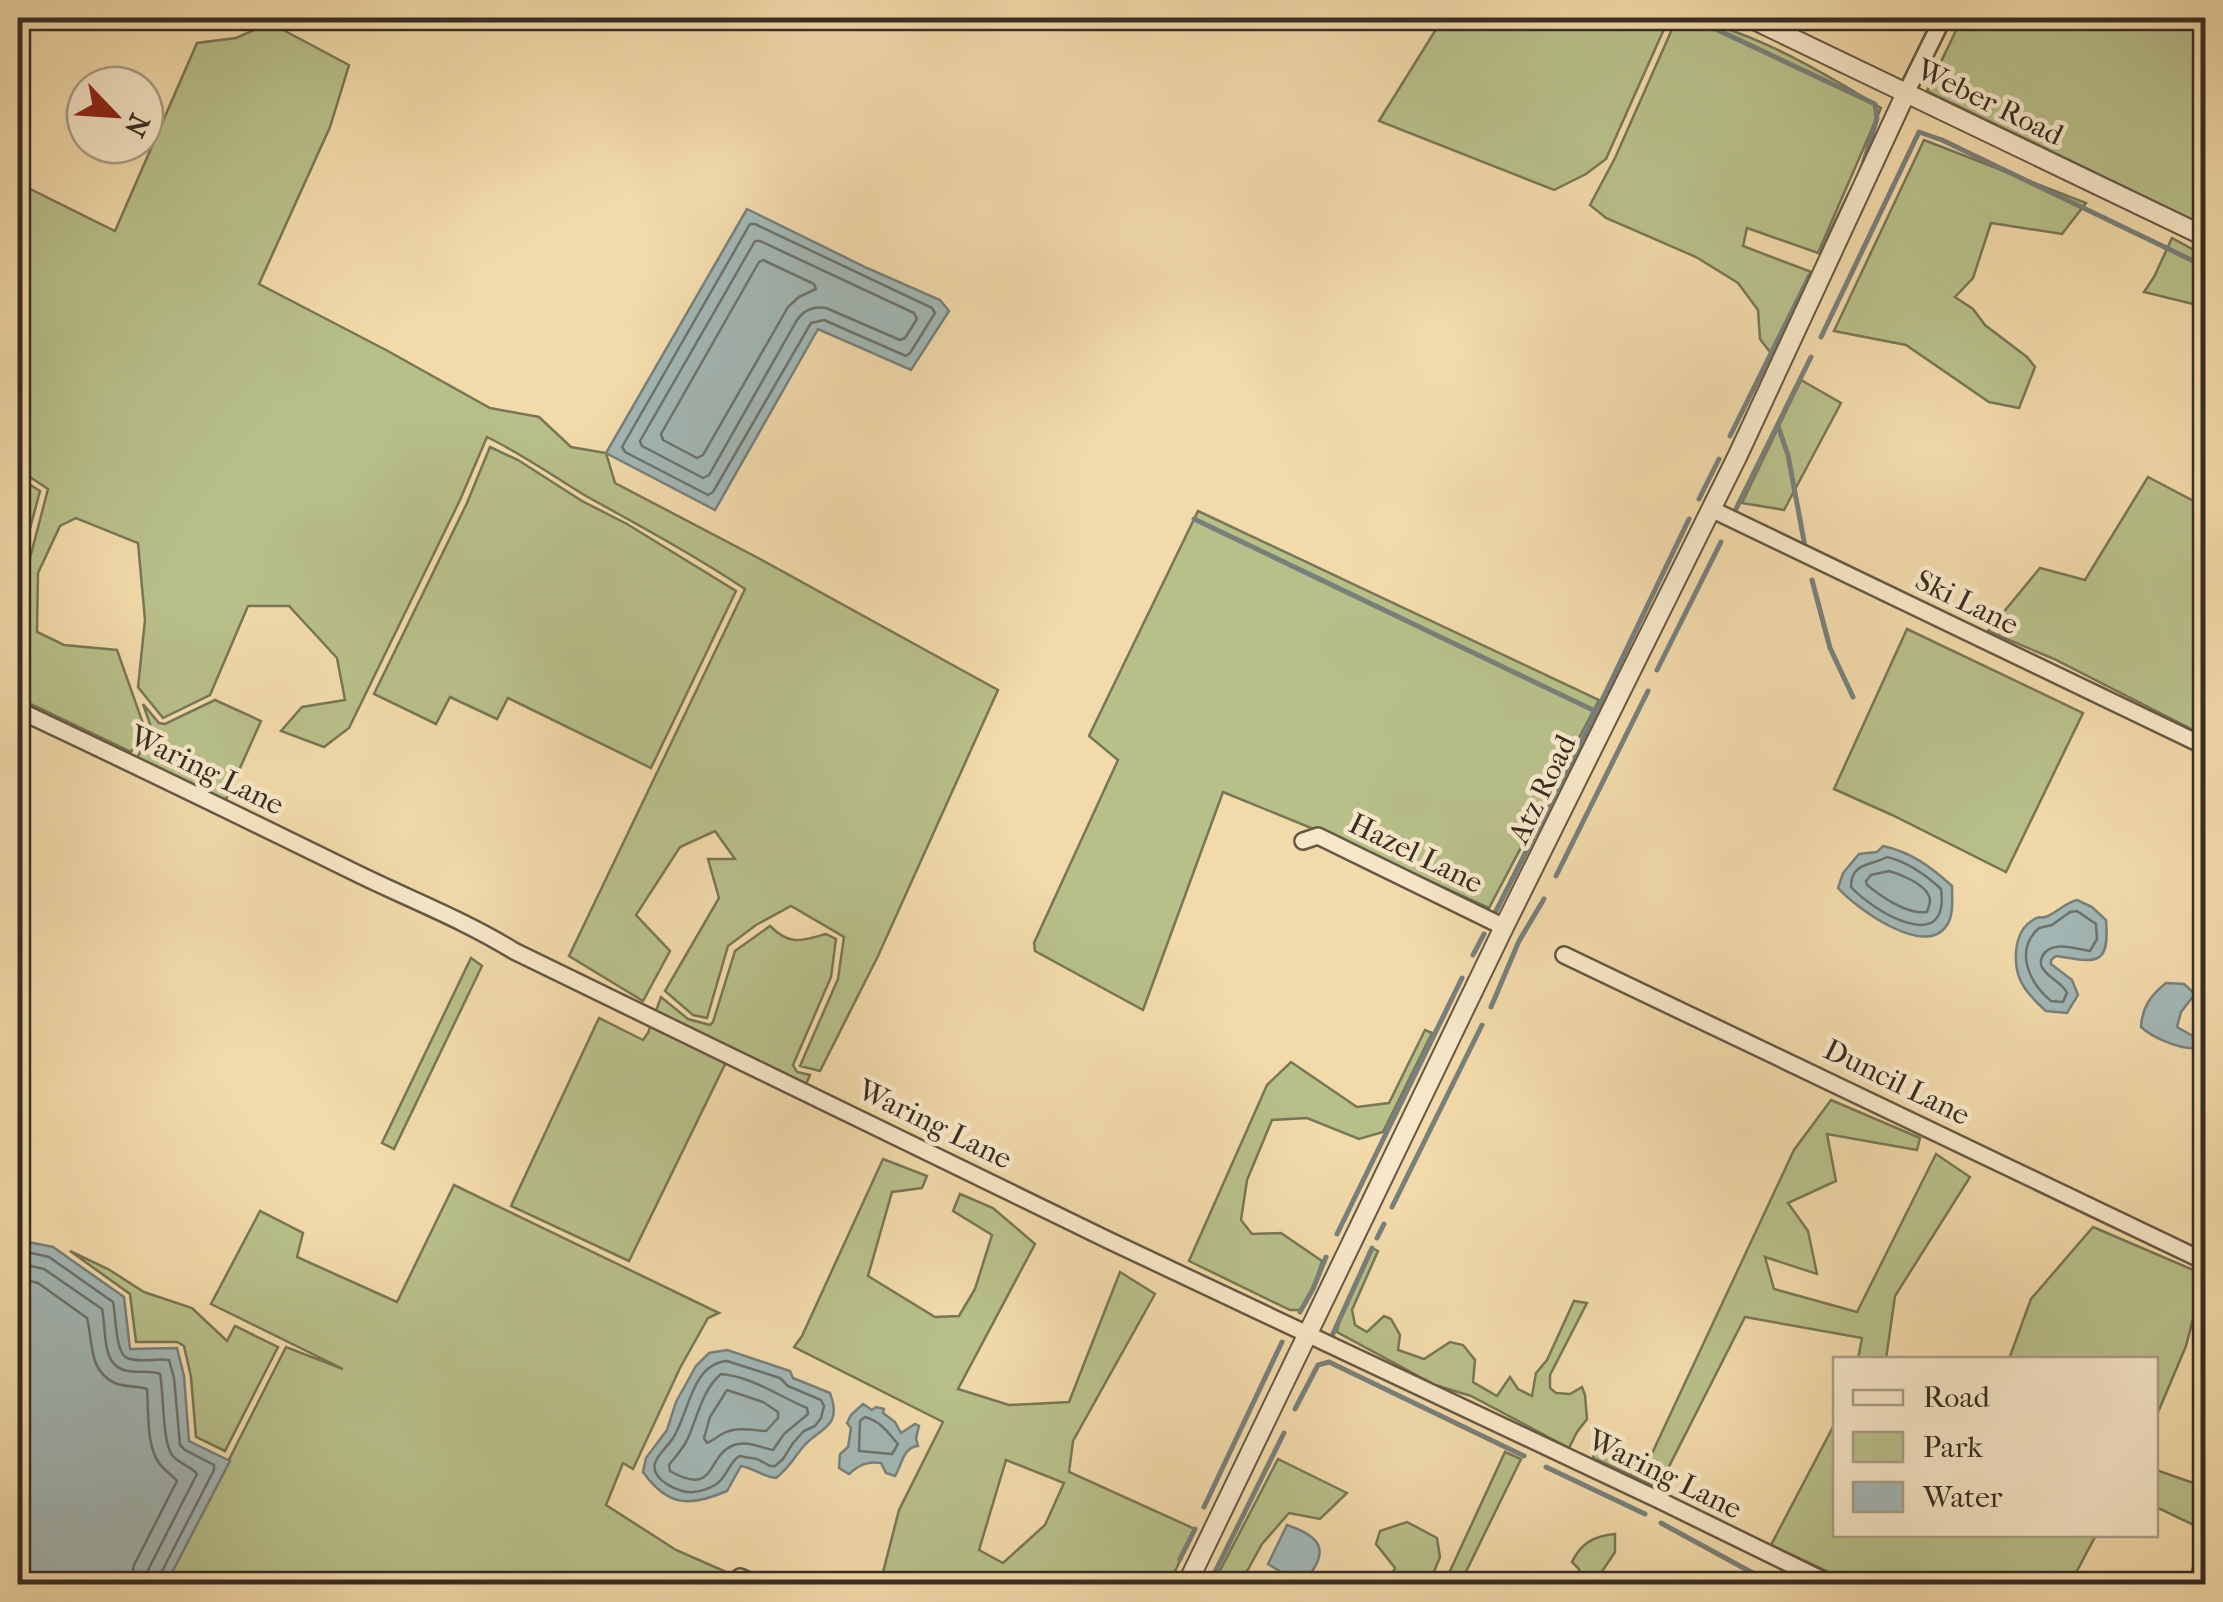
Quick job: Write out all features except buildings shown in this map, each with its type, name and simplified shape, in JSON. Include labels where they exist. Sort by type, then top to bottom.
[{"type":"street","name":"Weber Road","points":[[1750,18],[2206,237]]},
{"type":"street","name":"Atz Road","points":[[1187,1584],[1711,509],[1943,18]]},
{"type":"street","name":"Ski Lane","points":[[1711,509],[2200,744]]},
{"type":"street","name":"Waring Lane","points":[[18,710],[1831,1584]]},
{"type":"street","name":"Hazel Lane","points":[[1303,841],[1318,836],[1504,927]]},
{"type":"street","name":"Duncil Lane","points":[[1564,954],[2206,1262]]},
{"type":"green space","points":[[1443,18],[1669,18],[1606,159],[1554,190],[1379,121]]},
{"type":"green space","points":[[1677,18],[1728,29],[1755,40],[1810,66],[1881,108],[1818,253],[1747,228],[1743,246],[1822,276],[1780,365],[1760,339],[1758,310],[1738,283],[1696,257],[1606,218],[1590,205]]},
{"type":"green space","points":[[1962,18],[2205,18],[2205,226],[1927,91]]},
{"type":"green space","points":[[270,23],[349,65],[330,127],[259,284],[490,408],[539,417],[571,447],[606,453],[615,483],[998,690],[878,956],[820,1071],[800,1066],[838,979],[844,937],[791,906],[728,946],[707,1018],[693,1015],[665,991],[719,898],[708,859],[735,859],[715,831],[680,847],[636,915],[670,951],[643,1001],[569,956],[745,589],[487,437],[349,728],[324,747],[281,731],[302,707],[345,700],[337,658],[289,606],[248,606],[210,695],[163,718],[138,687],[145,620],[138,543],[76,518],[60,526],[38,573],[37,632],[64,645],[117,650],[145,729],[131,752],[18,698],[18,604],[48,489],[18,469],[18,183],[115,231],[144,165],[165,165],[165,116],[197,43],[236,38]]},
{"type":"green space","points":[[1924,140],[2086,203],[2062,234],[1991,223],[1973,278],[1955,297],[2035,367],[2019,408],[1989,402],[1906,345],[1834,331]]},
{"type":"green space","points":[[2172,238],[2205,256],[2205,307],[2144,292]]},
{"type":"green space","points":[[1801,380],[1841,403],[1784,510],[1742,503]]},
{"type":"green space","points":[[490,447],[736,591],[651,768],[508,698],[497,719],[450,697],[436,724],[374,694]]},
{"type":"green space","points":[[18,477],[40,491],[18,574]]},
{"type":"green space","points":[[2148,477],[2205,507],[2205,736],[2054,659],[1988,631],[2040,568],[2085,580]]},
{"type":"green space","points":[[1198,511],[1599,700],[1489,908],[1223,792],[1143,1010],[1035,951],[1034,943],[1118,760],[1089,736]]},
{"type":"green space","points":[[1907,629],[2083,713],[2006,872],[1834,789]]},
{"type":"green space","points":[[215,700],[261,721],[224,804],[134,759],[152,730],[143,704],[159,723],[165,724]]},
{"type":"green space","points":[[770,926],[790,939],[826,934],[836,939],[831,977],[793,1065],[797,1072],[810,1075],[806,1084],[732,1050],[629,1261],[511,1206],[599,1018],[643,1040],[661,997],[688,1019],[710,1025],[735,951]]},
{"type":"green space","points":[[471,958],[482,966],[394,1149],[382,1143]]},
{"type":"green space","points":[[1425,1030],[1432,1033],[1383,1132],[1359,1139],[1307,1118],[1272,1120],[1247,1180],[1241,1220],[1252,1234],[1281,1233],[1322,1261],[1301,1310],[1290,1310],[1189,1261],[1267,1085],[1291,1062],[1357,1107],[1389,1103]]},
{"type":"green space","points":[[1831,1100],[1920,1138],[1917,1150],[1827,1134],[1836,1181],[1788,1203],[1808,1231],[1817,1274],[1765,1257],[1774,1289],[1857,1312],[1936,1154],[1970,1177],[1895,1296],[1886,1357],[1858,1357],[1862,1338],[1745,1317],[1658,1488],[1593,1458],[1597,1444],[1648,1462],[1794,1150]]},
{"type":"green space","points":[[883,1159],[927,1176],[922,1188],[892,1192],[868,1276],[935,1317],[959,1316],[975,1289],[992,1235],[953,1211],[960,1194],[993,1208],[1035,1244],[958,1389],[1009,1405],[1069,1402],[1120,1272],[1155,1294],[1073,1441],[1069,1472],[1195,1529],[1169,1584],[880,1584],[899,1510],[943,1422],[794,1347]],"holes":[[[1006,1460],[1064,1483],[1045,1525],[1003,1563],[979,1550]]]},
{"type":"green space","points":[[454,1185],[719,1313],[708,1318],[633,1469],[623,1463],[606,1505],[676,1550],[733,1575],[729,1584],[166,1584],[286,1347],[343,1369],[211,1304],[260,1211],[303,1233],[297,1257],[397,1302]]},
{"type":"green space","points":[[2093,1227],[2205,1275],[2205,1288],[2202,1284],[2186,1346],[2158,1412],[2158,1357],[2010,1357],[2031,1299]]},
{"type":"green space","points":[[1372,1248],[1378,1251],[1352,1310],[1355,1325],[1367,1332],[1384,1316],[1391,1319],[1400,1335],[1398,1350],[1424,1359],[1450,1342],[1463,1345],[1475,1360],[1473,1382],[1497,1396],[1510,1377],[1518,1389],[1532,1396],[1536,1373],[1547,1360],[1574,1301],[1587,1303],[1550,1375],[1550,1388],[1556,1393],[1570,1394],[1582,1387],[1585,1395],[1587,1419],[1569,1448],[1471,1396],[1435,1385],[1337,1332]]},
{"type":"green space","points":[[70,1251],[144,1292],[192,1308],[227,1341],[235,1326],[278,1347],[225,1451],[196,1437],[184,1346],[177,1342],[136,1342],[130,1294]]},
{"type":"green space","points":[[1833,1427],[1833,1537],[2095,1537],[2070,1584],[1854,1584],[1771,1545]]},
{"type":"green space","points":[[1505,1452],[1521,1459],[1460,1584],[1444,1584]]},
{"type":"green space","points":[[1278,1459],[1347,1493],[1320,1519],[1289,1513],[1262,1544],[1240,1584],[1213,1584]]},
{"type":"green space","points":[[2158,1471],[2205,1487],[2205,1584],[2189,1584],[2202,1529],[2158,1508]]},
{"type":"green space","points":[[1407,1522],[1437,1538],[1440,1557],[1429,1584],[1388,1583],[1395,1568],[1376,1544],[1380,1531]]},
{"type":"green space","points":[[1615,1534],[1615,1552],[1597,1584],[1579,1584],[1579,1569],[1572,1562],[1576,1555],[1589,1542]]},
{"type":"water","points":[[747,209],[940,300],[949,311],[911,370],[818,329],[715,510],[606,453]]},
{"type":"water","points":[[1883,846],[1920,861],[1952,886],[1951,916],[1937,934],[1908,934],[1891,927],[1838,888],[1843,873],[1859,854],[1877,852]]},
{"type":"water","points":[[2077,900],[2106,920],[2105,947],[2102,954],[2090,960],[2056,956],[2051,960],[2072,980],[2078,995],[2067,1013],[2046,1011],[2020,979],[2016,961],[2018,942],[2033,920]]},
{"type":"water","points":[[2166,983],[2184,984],[2195,994],[2181,1012],[2177,1027],[2198,1039],[2197,1048],[2168,1042],[2141,1027],[2148,1002]]},
{"type":"water","points":[[18,1240],[53,1247],[124,1297],[130,1349],[177,1348],[184,1376],[189,1441],[230,1461],[166,1584],[37,1584],[18,1563]]},
{"type":"water","points":[[727,1350],[790,1371],[793,1378],[830,1393],[832,1420],[776,1478],[741,1466],[727,1491],[702,1500],[671,1498],[643,1472],[646,1458],[667,1430],[676,1402],[696,1366],[709,1353]]},
{"type":"water","points":[[863,1404],[872,1410],[884,1409],[883,1413],[901,1433],[915,1424],[919,1426],[918,1446],[906,1453],[895,1476],[886,1473],[881,1463],[864,1464],[849,1474],[839,1468],[840,1454],[848,1447],[851,1428],[847,1423]]},
{"type":"water","points":[[1287,1525],[1307,1534],[1318,1545],[1318,1560],[1306,1579],[1291,1578],[1268,1564]]},
{"type":"waterway","points":[[1692,18],[1875,104],[1877,118],[1861,171]]},
{"type":"waterway","points":[[1821,337],[1919,132],[2206,267]]},
{"type":"waterway","points":[[1821,252],[1849,195]]},
{"type":"waterway","points":[[1730,436],[1810,275]]},
{"type":"waterway","points":[[1733,515],[1811,357]]},
{"type":"waterway","points":[[1778,426],[1788,455],[1806,552]]},
{"type":"waterway","points":[[1699,499],[1719,459]]},
{"type":"waterway","points":[[1194,519],[1593,710],[1593,719]]},
{"type":"waterway","points":[[1495,913],[1689,519]]},
{"type":"waterway","points":[[1657,670],[1721,542]]},
{"type":"waterway","points":[[1812,580],[1830,648],[1853,697]]},
{"type":"waterway","points":[[1556,876],[1648,691]]},
{"type":"waterway","points":[[1491,1007],[1519,941],[1544,899]]},
{"type":"waterway","points":[[1473,955],[1484,934]]},
{"type":"waterway","points":[[1337,1234],[1462,978]]},
{"type":"waterway","points":[[1392,1207],[1482,1025]]},
{"type":"waterway","points":[[2194,1039],[2206,1044]]},
{"type":"waterway","points":[[1377,1238],[1384,1224]]},
{"type":"waterway","points":[[1331,1338],[1372,1248],[1369,1254]]},
{"type":"waterway","points":[[1300,1312],[1326,1257]]},
{"type":"waterway","points":[[1204,1507],[1282,1342]]},
{"type":"waterway","points":[[1295,1409],[1318,1365],[1329,1362],[1524,1456]]},
{"type":"waterway","points":[[1209,1584],[1284,1433]]},
{"type":"waterway","points":[[1546,1467],[1645,1514]]},
{"type":"waterway","points":[[1661,1523],[1773,1584]]},
{"type":"waterway","points":[[1180,1559],[1195,1529]]}]
